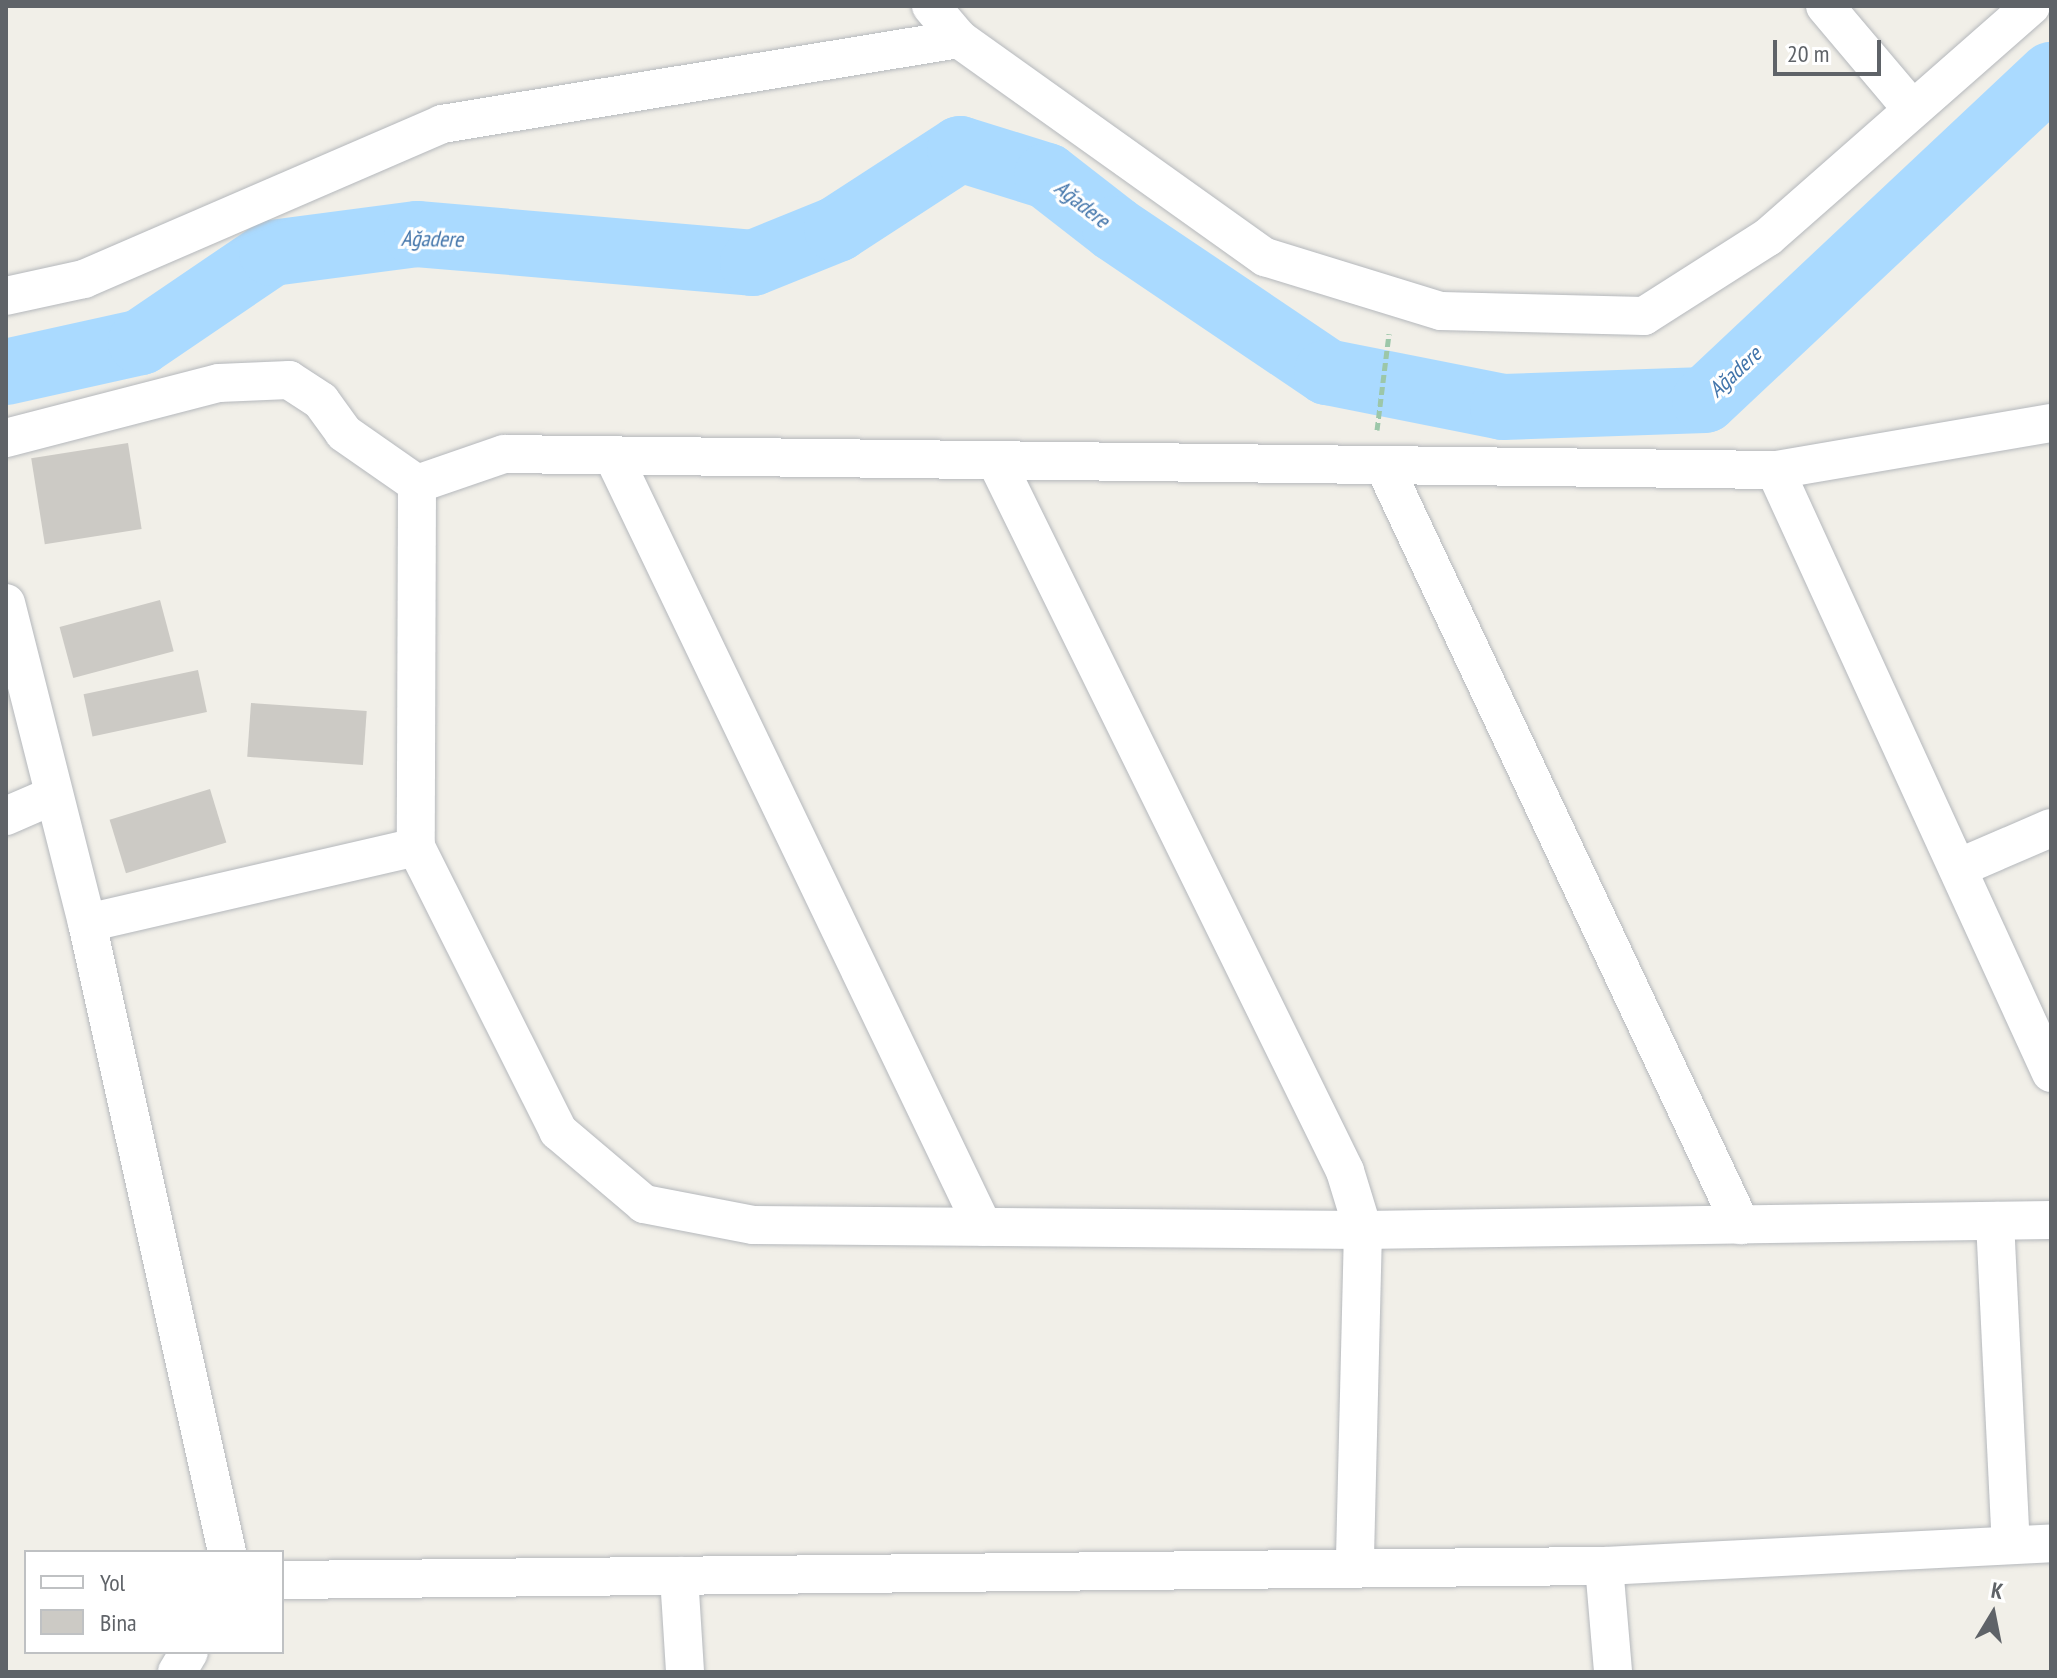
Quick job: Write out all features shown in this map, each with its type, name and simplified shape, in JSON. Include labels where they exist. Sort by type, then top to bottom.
[{"type":"street","points":[[931,6],[959,39],[1265,257],[1441,311],[1644,316],[1768,237],[2031,6]]},
{"type":"street","points":[[1825,6],[1912,109]]},
{"type":"street","points":[[6,296],[84,279],[442,124],[959,39]]},
{"type":"street","points":[[6,438],[219,383],[289,380],[321,401],[344,433],[417,484]]},
{"type":"street","points":[[417,484],[504,454],[997,463],[1775,470],[2051,423]]},
{"type":"street","points":[[613,456],[983,1227]]},
{"type":"street","points":[[997,463],[1345,1171],[1363,1230],[1355,1568]]},
{"type":"street","points":[[1384,466],[1741,1225]]},
{"type":"street","points":[[1775,470],[2051,1073]]},
{"type":"street","points":[[417,484],[416,847],[558,1131],[644,1204],[753,1225],[1363,1230],[2051,1220]]},
{"type":"street","points":[[6,603],[52,796],[87,923],[227,1550]]},
{"type":"street","points":[[6,816],[52,796]]},
{"type":"street","points":[[1958,868],[2051,828]]},
{"type":"street","points":[[87,923],[416,847]]},
{"type":"street","points":[[1995,1221],[2011,1545]]},
{"type":"street","points":[[284,1580],[1604,1566],[2051,1543]]},
{"type":"street","points":[[1604,1566],[1613,1672]]},
{"type":"street","points":[[679,1576],[685,1672]]},
{"type":"street","points":[[177,1672],[188,1654]]},
{"type":"path","points":[[1384,466],[1374,419],[1397,298]]},
{"type":"building","points":[[128,443],[142,529],[45,544],[31,458]]},
{"type":"building","points":[[160,600],[174,651],[73,678],[60,627]]},
{"type":"building","points":[[198,670],[207,712],[92,736],[84,694]]},
{"type":"building","points":[[251,703],[367,711],[363,765],[247,757]]},
{"type":"building","points":[[210,789],[226,843],[126,873],[110,820]]},
{"type":"waterway","name":"Ağadere","points":[[6,372],[141,342],[272,253],[417,234],[753,263],[837,229],[960,149],[1047,176],[1115,229],[1327,372],[1503,407],[1705,400],[2051,75]]}]
